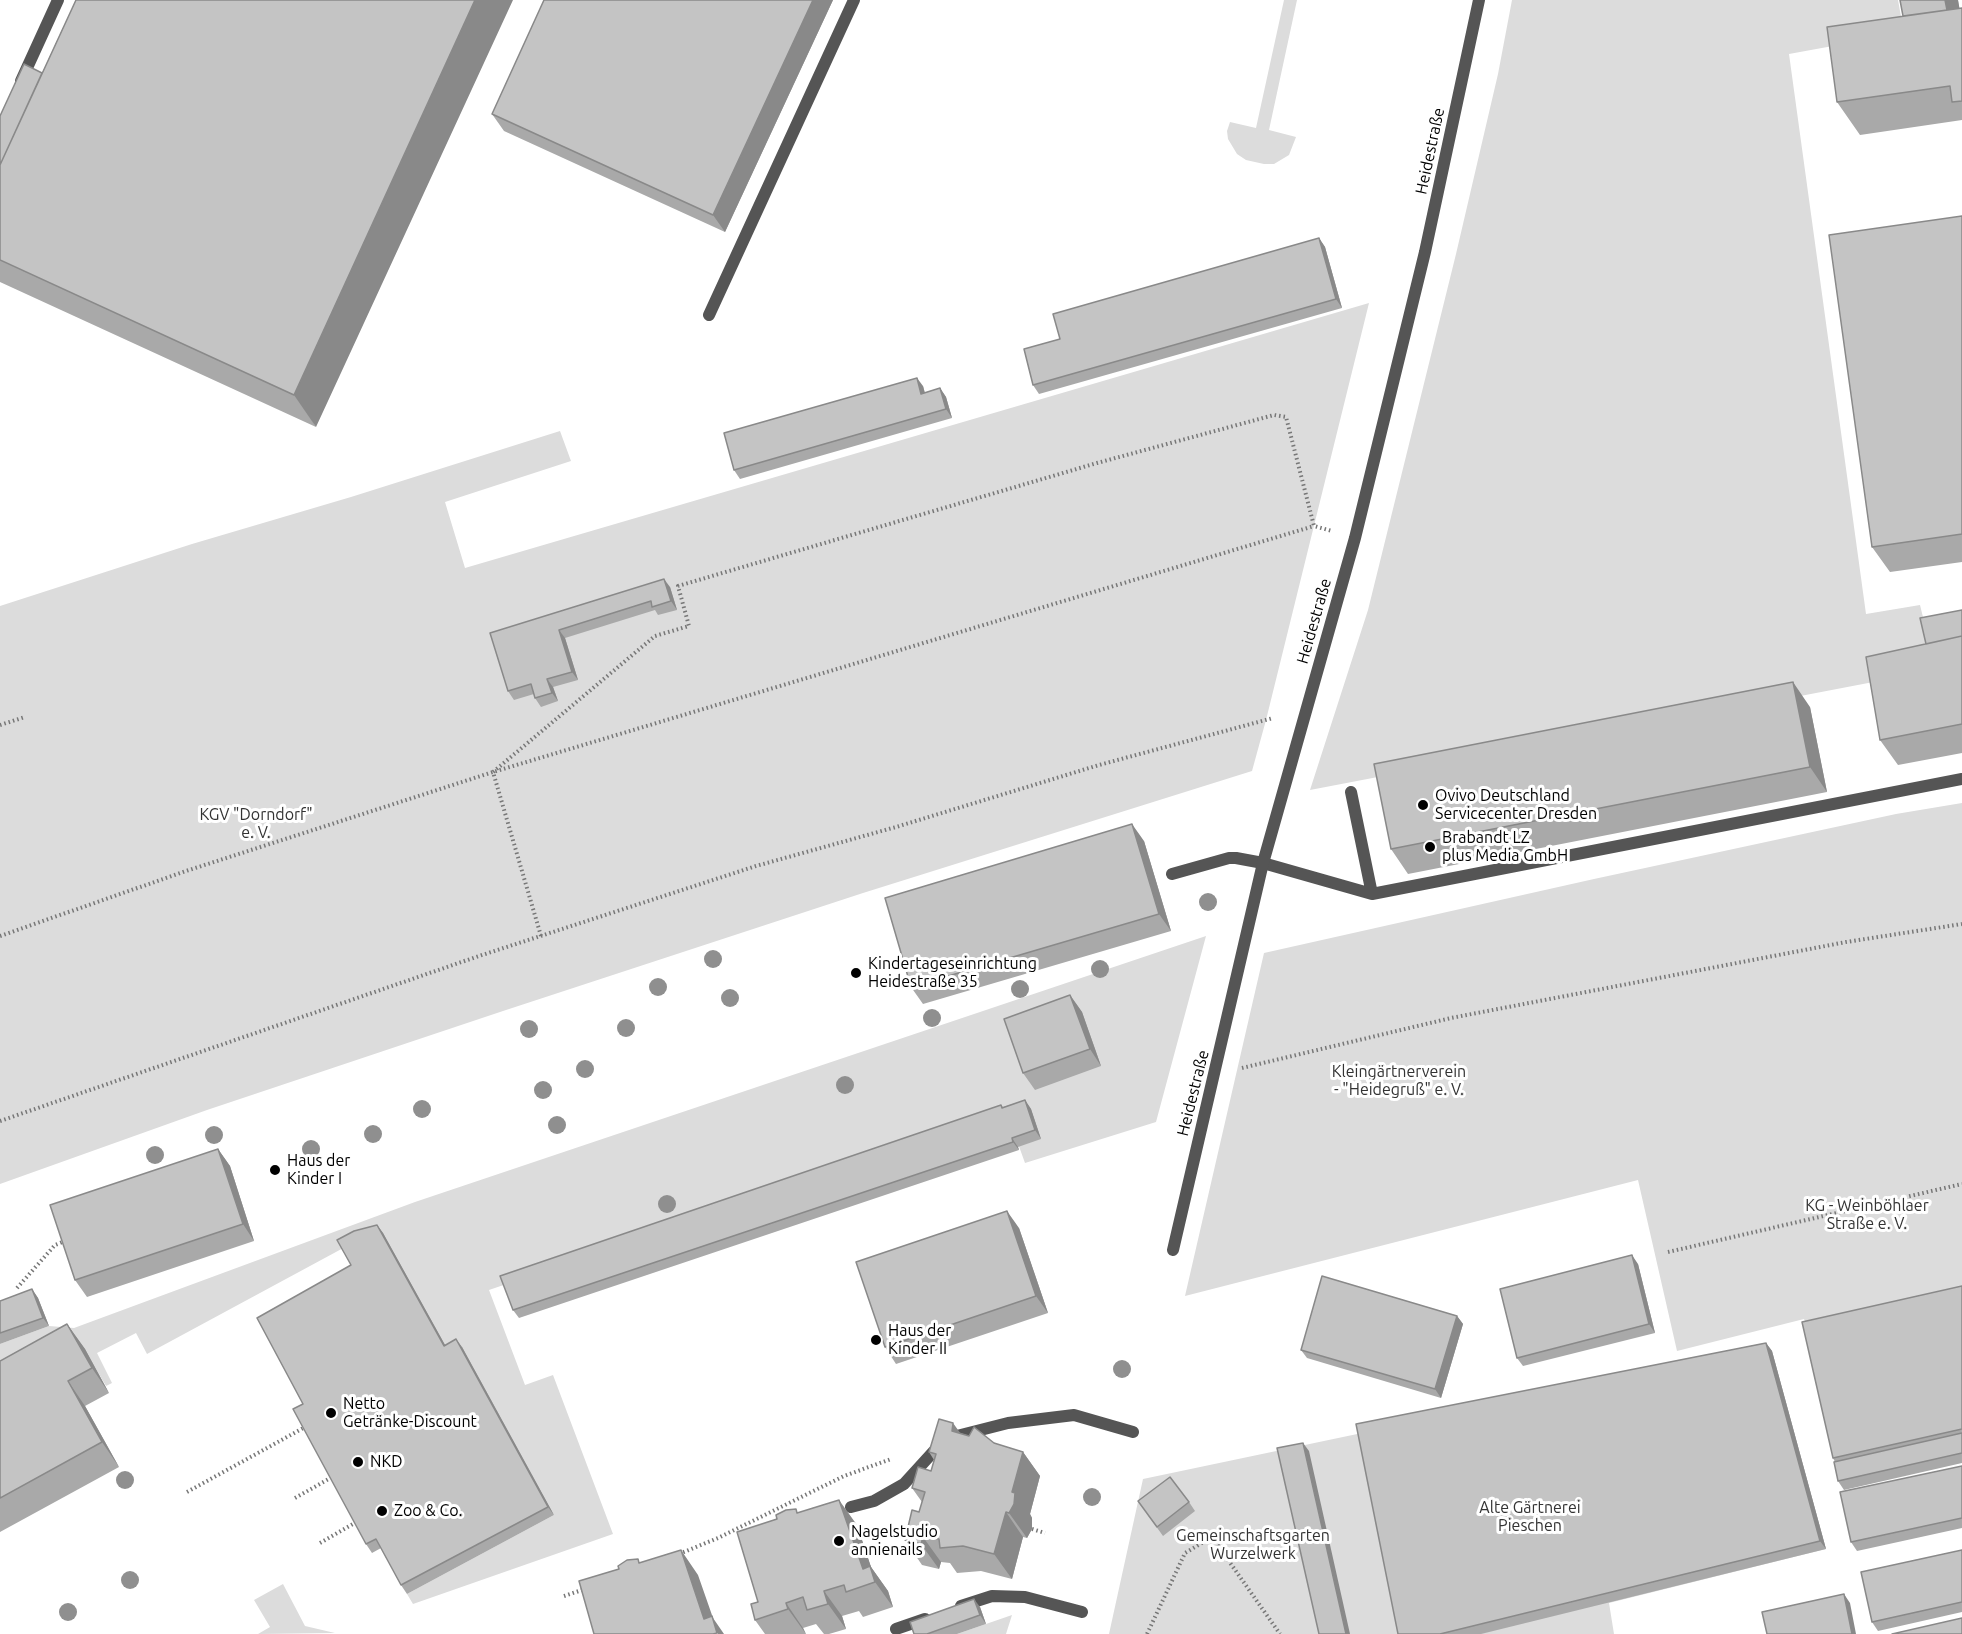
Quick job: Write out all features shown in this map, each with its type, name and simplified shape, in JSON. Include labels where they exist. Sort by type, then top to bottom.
[{"type":"street","points":[[15,95],[58,0]]},
{"type":"street","points":[[709,315],[854,0]]},
{"type":"street","name":"Heidestraße","points":[[1173,1250],[1263,863],[1355,538],[1425,252],[1479,0]]},
{"type":"street","points":[[1172,874],[1229,858],[1263,863],[1372,894],[1962,779]]},
{"type":"street","points":[[1352,792],[1372,894]]},
{"type":"street","points":[[851,1507],[874,1501],[904,1484],[945,1439],[1008,1423],[1074,1415],[1133,1432]]},
{"type":"street","points":[[896,1629],[993,1596],[1025,1597],[1082,1612]]},
{"type":"path","points":[[493,772],[655,636],[689,626],[678,586],[1097,463],[1274,415],[1286,417],[1314,526]]},
{"type":"path","points":[[0,936],[186,871],[493,772],[1314,526],[1323,528]]},
{"type":"path","points":[[0,725],[25,717]]},
{"type":"path","points":[[0,1121],[541,936],[756,866],[896,827],[1099,765],[1273,718]]},
{"type":"path","points":[[493,772],[541,936]]},
{"type":"path","points":[[1215,1074],[1451,1018],[1846,942],[1962,924]]},
{"type":"path","points":[[1668,1252],[1962,1184]]},
{"type":"path","points":[[17,1288],[55,1245],[68,1240]]},
{"type":"path","points":[[187,1492],[314,1422]]},
{"type":"path","points":[[669,1558],[718,1538],[844,1476],[895,1458]]},
{"type":"path","points":[[295,1498],[341,1472]]},
{"type":"path","points":[[792,1502],[796,1513]]},
{"type":"path","points":[[320,1543],[366,1517]]},
{"type":"path","points":[[1032,1529],[1045,1533]]},
{"type":"path","points":[[1147,1634],[1185,1553],[1212,1537],[1280,1634]]},
{"type":"path","points":[[564,1596],[586,1588]]},
{"type":"green space","points":[[1284,0],[1297,0],[1269,130],[1296,137],[1289,155],[1274,164],[1264,164],[1246,160],[1237,154],[1228,139],[1227,131],[1230,122],[1256,128]]},
{"type":"green space","points":[[1512,0],[1898,0],[1904,33],[1789,54],[1866,614],[1920,605],[1936,670],[1310,790],[1368,610],[1456,254],[1498,74]]},
{"type":"green space","name":"KGV \"Dorndorf\" e. V.","points":[[1369,303],[1252,771],[863,893],[503,1011],[207,1110],[0,1184],[0,606],[192,544],[560,431],[571,461],[445,502],[465,568]]},
{"type":"green space","name":"Kleingärtnerverein - \"Heidegruß\" e. V.","points":[[1962,803],[1962,1290],[1806,1324],[1804,1319],[1677,1351],[1638,1180],[1185,1296],[1264,953],[1896,814]]},
{"type":"green space","points":[[1206,936],[1156,1122],[1025,1163],[1007,1113],[489,1290],[525,1385],[553,1375],[613,1534],[413,1604],[407,1594],[554,1515],[462,1348],[450,1354],[360,1239],[147,1354],[136,1333],[97,1353],[112,1383],[106,1386],[84,1349],[0,1395],[0,1344],[49,1326],[74,1328],[415,1202]]},
{"type":"green space","name":"Gemeinschaftsgarten Wurzelwerk","points":[[1362,1433],[1826,1549],[1609,1603],[1614,1634],[1109,1634],[1143,1479]]},
{"type":"green space","points":[[283,1584],[305,1626],[335,1633],[258,1634],[270,1627],[254,1600]]},
{"type":"green space","points":[[1012,1615],[1006,1634],[957,1634],[986,1624]]},
{"type":"building","points":[[76,0],[475,0],[294,395],[0,260],[0,165]]},
{"type":"building","points":[[544,0],[813,0],[713,215],[492,114]]},
{"type":"building","points":[[1900,0],[1945,0],[1947,10],[1903,16]]},
{"type":"building","points":[[1962,8],[1962,101],[1952,102],[1950,86],[1837,102],[1827,27]]},
{"type":"building","points":[[24,64],[42,73],[0,165],[0,116]]},
{"type":"building","points":[[1962,216],[1962,534],[1872,547],[1829,235]]},
{"type":"building","points":[[1319,238],[1336,299],[1033,385],[1024,349],[1060,339],[1053,314]]},
{"type":"building","points":[[917,378],[921,394],[940,388],[946,409],[734,470],[724,433]]},
{"type":"building","points":[[664,579],[671,601],[652,607],[651,601],[559,630],[572,672],[547,679],[552,693],[535,698],[531,684],[508,691],[490,633]]},
{"type":"building","points":[[1962,610],[1962,636],[1926,644],[1920,618]]},
{"type":"building","points":[[1962,636],[1962,724],[1880,740],[1866,657]]},
{"type":"building","points":[[1793,682],[1810,767],[1391,849],[1374,764]]},
{"type":"building","points":[[1132,824],[1159,914],[911,987],[885,898]]},
{"type":"building","points":[[1070,995],[1090,1049],[1023,1073],[1004,1019]]},
{"type":"building","points":[[1025,1100],[1035,1130],[1012,1138],[1013,1142],[513,1310],[500,1276],[1001,1105],[1002,1108]]},
{"type":"building","points":[[218,1149],[243,1224],[75,1280],[50,1205]]},
{"type":"building","points":[[1007,1211],[1036,1296],[885,1347],[856,1262]]},
{"type":"building","points":[[377,1225],[444,1346],[456,1339],[548,1507],[401,1585],[376,1539],[366,1544],[293,1409],[303,1404],[257,1318],[351,1265],[337,1240],[354,1231]]},
{"type":"building","points":[[1632,1255],[1649,1324],[1517,1358],[1500,1289]]},
{"type":"building","points":[[1322,1276],[1457,1316],[1435,1389],[1301,1350]]},
{"type":"building","points":[[1962,1286],[1962,1429],[1833,1458],[1802,1322]]},
{"type":"building","points":[[32,1289],[43,1318],[0,1333],[0,1301]]},
{"type":"building","points":[[67,1324],[92,1368],[68,1381],[102,1442],[0,1498],[0,1361]]},
{"type":"building","name":"Alte Gärtnerei Pieschen","points":[[1766,1343],[1820,1541],[1440,1634],[1398,1634],[1356,1424]]},
{"type":"building","points":[[939,1419],[953,1423],[952,1431],[969,1436],[974,1427],[994,1443],[1023,1452],[1012,1492],[1015,1493],[1014,1504],[1009,1513],[1006,1512],[994,1554],[963,1546],[940,1548],[939,1539],[923,1537],[921,1544],[905,1540],[912,1510],[919,1512],[925,1492],[912,1488],[918,1467],[931,1471],[936,1454],[929,1452]]},
{"type":"building","points":[[1962,1433],[1962,1453],[1838,1481],[1834,1462]]},
{"type":"building","points":[[1303,1443],[1346,1634],[1319,1634],[1277,1448]]},
{"type":"building","points":[[1962,1466],[1962,1518],[1851,1542],[1840,1492]]},
{"type":"building","points":[[1170,1477],[1189,1502],[1157,1527],[1138,1501]]},
{"type":"building","points":[[839,1500],[863,1569],[870,1566],[875,1582],[846,1592],[844,1585],[824,1591],[828,1604],[807,1610],[803,1597],[786,1603],[788,1609],[755,1620],[751,1604],[758,1602],[737,1532],[777,1519],[776,1515],[786,1510],[796,1509],[797,1513]]},
{"type":"building","points":[[681,1550],[704,1619],[712,1616],[717,1633],[594,1634],[579,1581],[619,1569],[618,1566],[627,1560],[638,1559],[639,1563]]},
{"type":"building","points":[[1962,1550],[1962,1602],[1872,1622],[1861,1572]]},
{"type":"building","points":[[1844,1594],[1852,1634],[1767,1634],[1762,1612]]},
{"type":"building","points":[[974,1599],[980,1615],[927,1634],[914,1634],[910,1622]]},
{"type":"building","points":[[1962,1618],[1962,1634],[1892,1634]]},
{"type":"place","name":"Ovivo Deutschland Servicecenter Dresden","points":[[1423,805]]},
{"type":"place","name":"Brabandt LZ plus Media GmbH","points":[[1430,847]]},
{"type":"place","name":"Kindertageseinrichtung Heidestraße 35","points":[[856,973]]},
{"type":"place","name":"Haus der Kinder I","points":[[275,1170]]},
{"type":"place","name":"Haus der Kinder II","points":[[876,1340]]},
{"type":"place","name":"Netto Getränke-Discount","points":[[331,1413]]},
{"type":"place","name":"NKD","points":[[358,1462]]},
{"type":"place","name":"Zoo & Co.","points":[[382,1511]]},
{"type":"place","name":"Nagelstudio annienails","points":[[839,1541]]},
{"type":"park label","name":"KG - Weinböhlaer Straße e. V.","points":[[1867,1215]]}]
